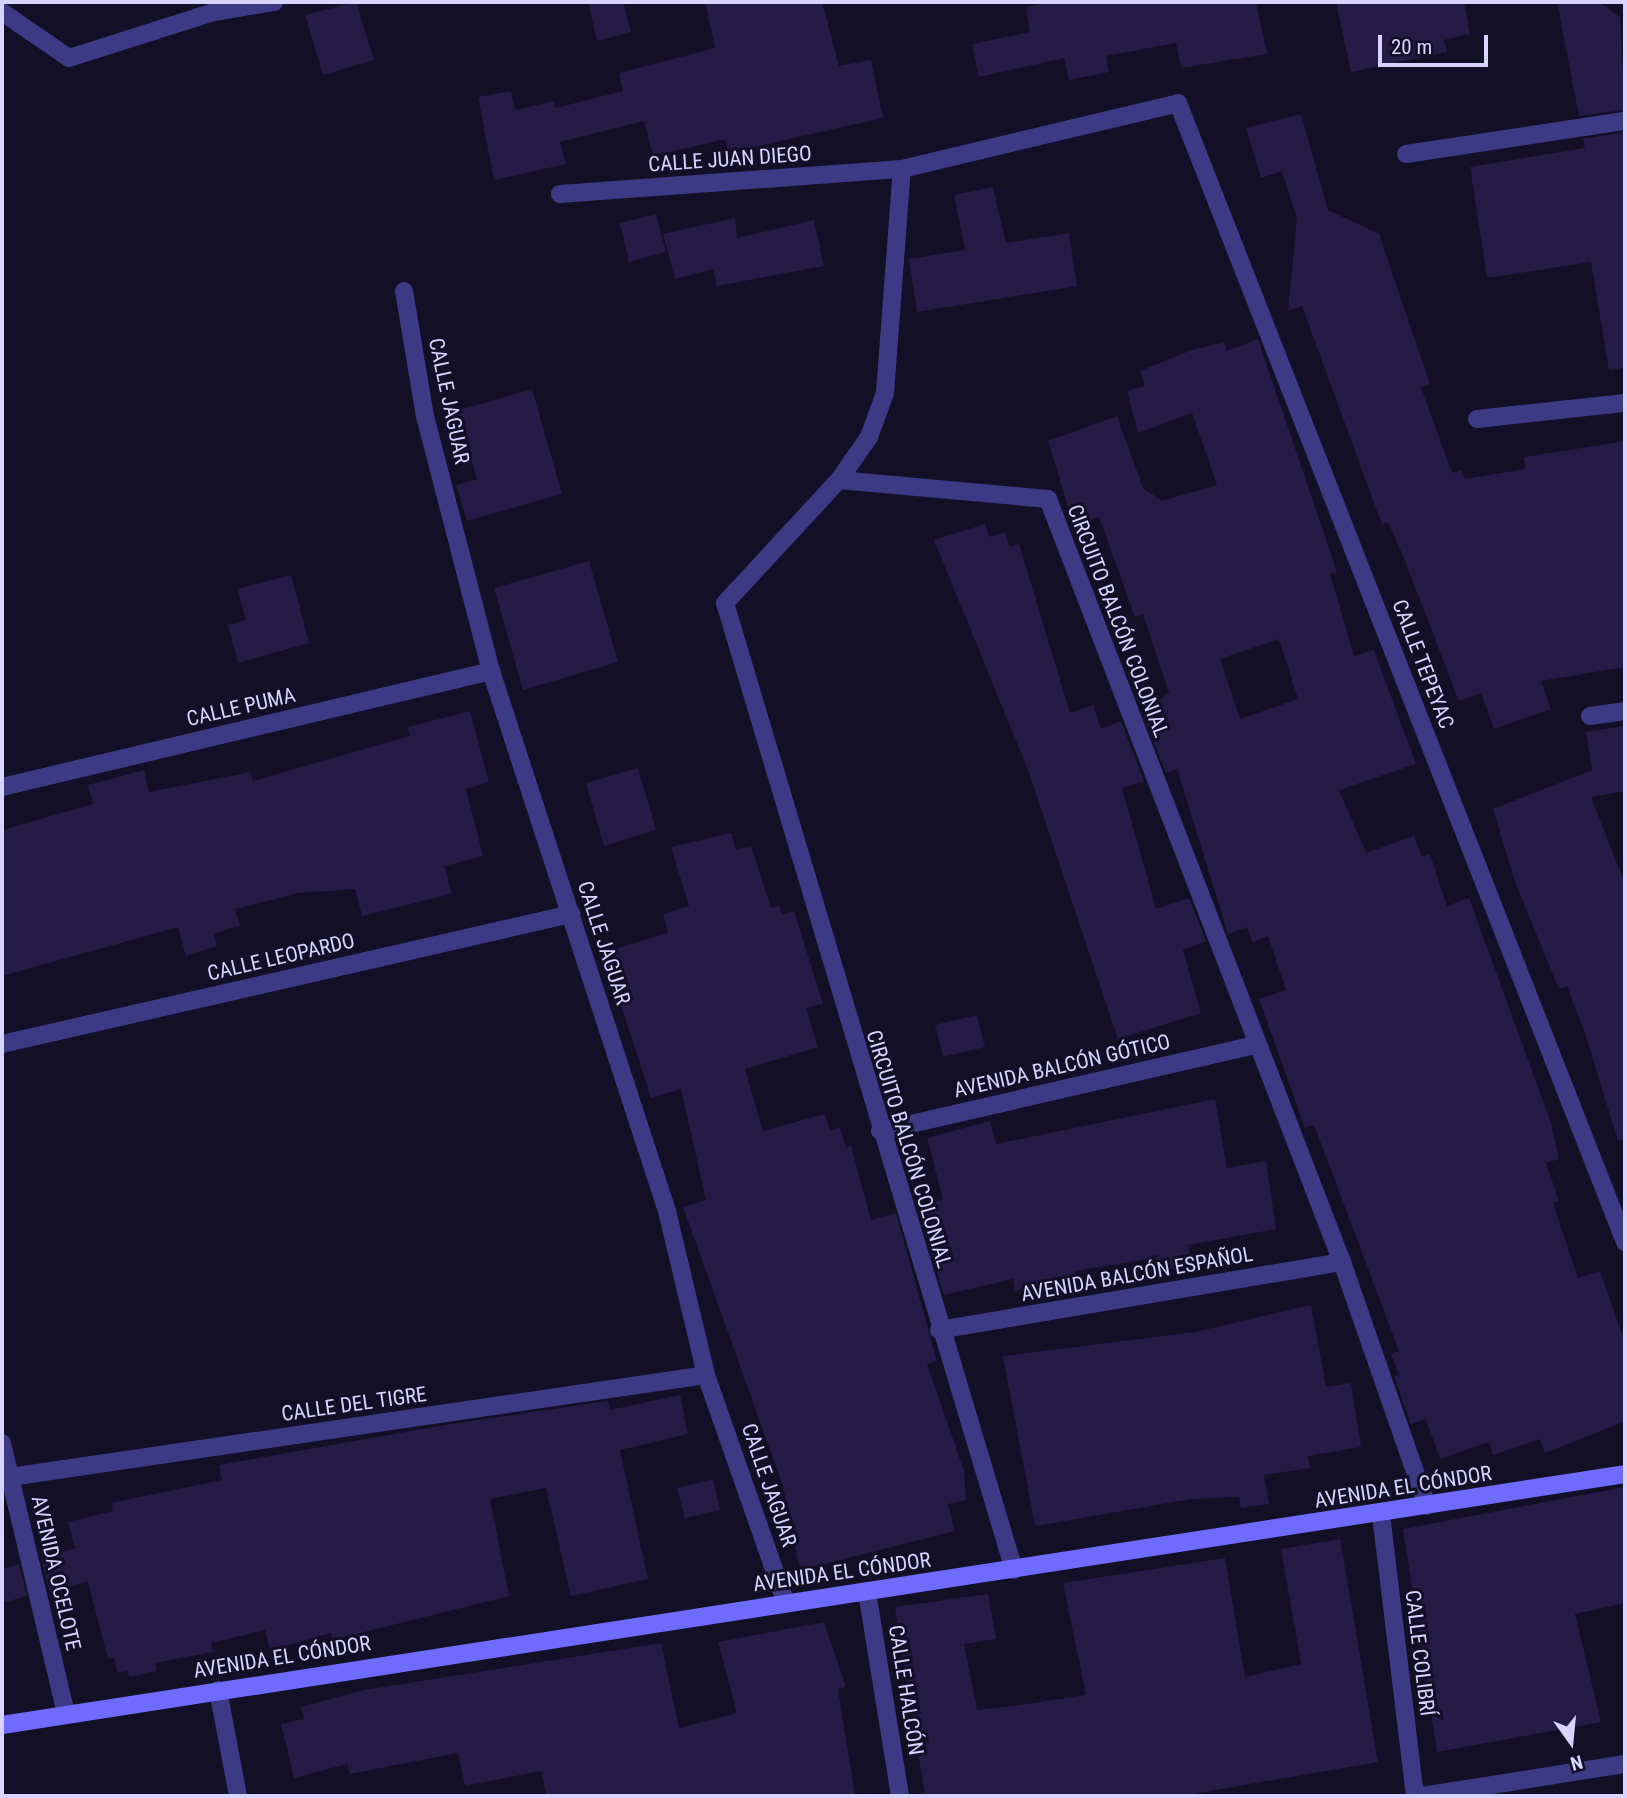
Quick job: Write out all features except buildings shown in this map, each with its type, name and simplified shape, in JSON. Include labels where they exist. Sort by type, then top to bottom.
[{"type":"street","points":[[2,12],[69,58],[214,12],[274,2]]},
{"type":"street","name":"CALLE JUAN DIEGO","points":[[560,194],[902,169],[1178,103]]},
{"type":"street","name":"CALLE TEPEYAC","points":[[1178,103],[1625,1242]]},
{"type":"street","points":[[1406,155],[1625,121]]},
{"type":"street","points":[[839,481],[869,437],[886,393],[902,169]]},
{"type":"street","name":"CALLE JAGUAR","points":[[404,291],[425,416],[491,671],[667,1211],[706,1375],[786,1603]]},
{"type":"street","points":[[1477,419],[1625,403]]},
{"type":"street","name":"CIRCUITO BALCÓN COLONIAL","points":[[1014,1570],[939,1330],[724,603],[839,481],[1048,499],[1255,1045],[1342,1262],[1427,1506]]},
{"type":"street","name":"CALLE PUMA","points":[[2,788],[491,671]]},
{"type":"street","points":[[1590,716],[1625,711]]},
{"type":"street","name":"CALLE LEOPARDO","points":[[2,1044],[571,914]]},
{"type":"street","name":"AVENIDA BALCÓN GÓTICO","points":[[880,1131],[1255,1045]]},
{"type":"street","name":"AVENIDA BALCÓN ESPAÑOL","points":[[939,1330],[1342,1262]]},
{"type":"street","name":"CALLE DEL TIGRE","points":[[10,1477],[706,1375]]},
{"type":"street","name":"AVENIDA OCELOTE","points":[[2,1443],[65,1713]]},
{"type":"street","name":"AVENIDA EL CÓNDOR","points":[[2,1725],[65,1713],[1381,1514],[1625,1474]]},
{"type":"street","name":"CALLE COLIBRÍ","points":[[1381,1514],[1415,1796]]},
{"type":"street","name":"CALLE HALCÓN","points":[[866,1592],[900,1796]]},
{"type":"street","points":[[218,1690],[237,1796]]},
{"type":"street","points":[[1422,1796],[1625,1764]]}]
